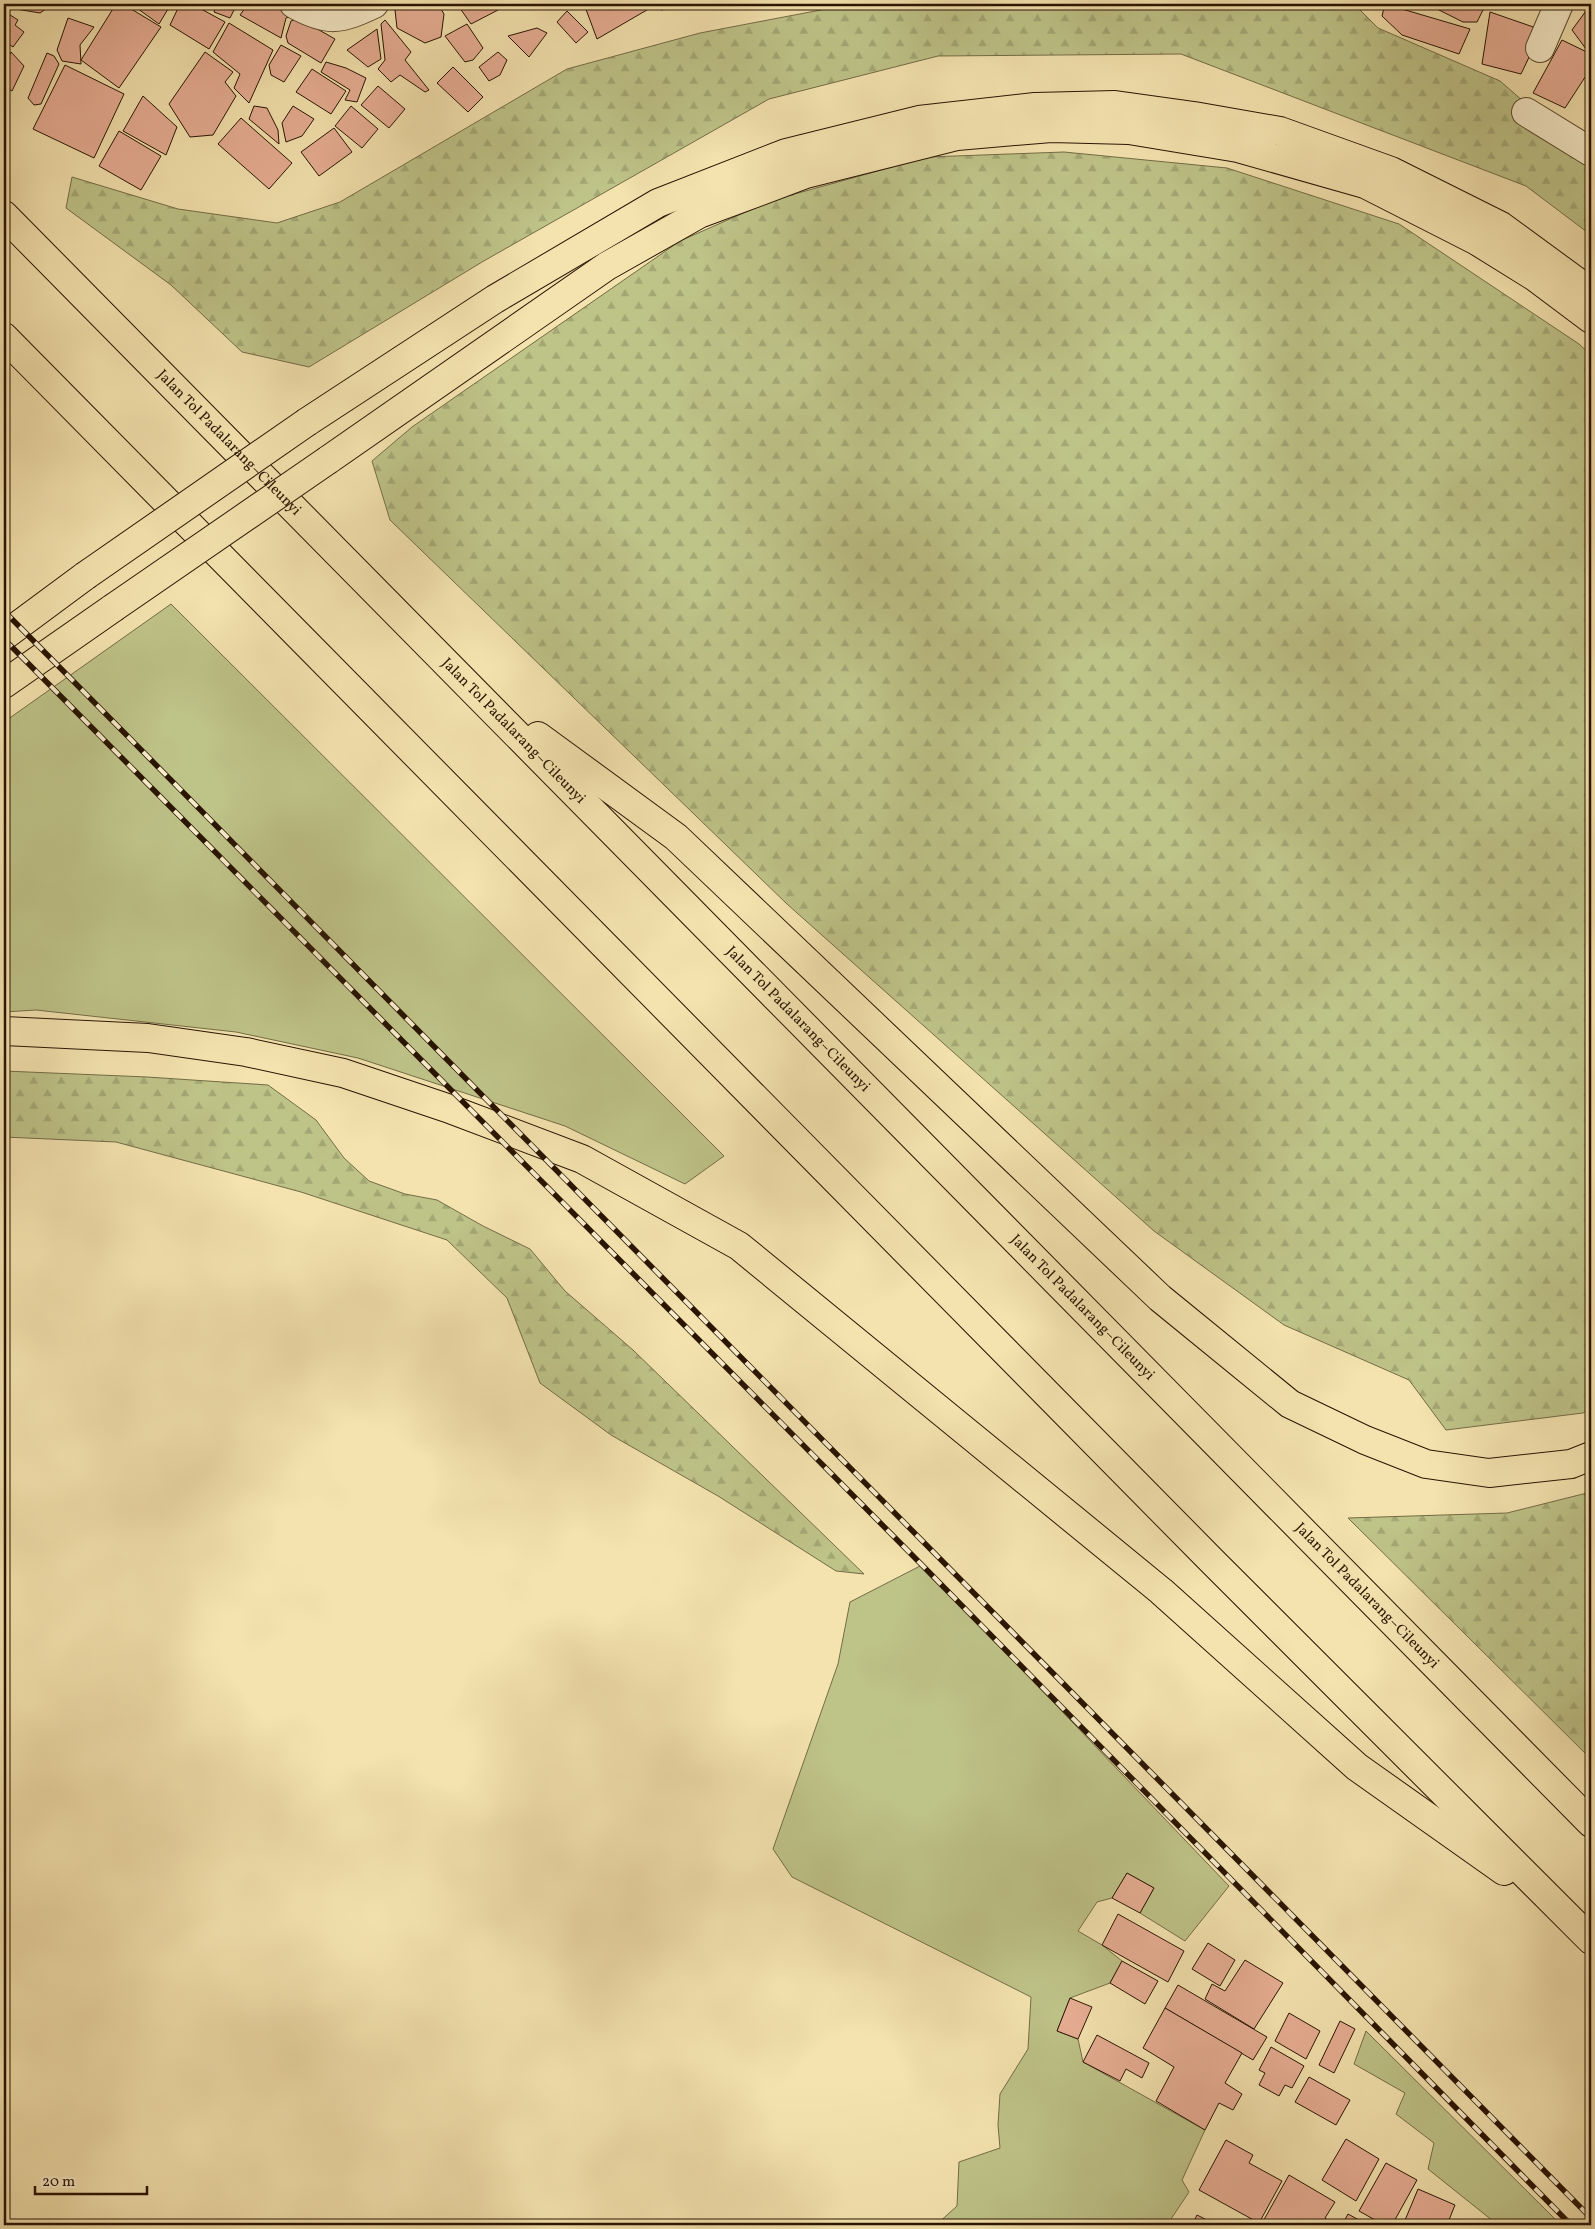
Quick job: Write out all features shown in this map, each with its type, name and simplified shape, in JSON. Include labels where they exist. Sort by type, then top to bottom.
[{"type":"highway","points":[[4,636],[85,576],[307,422],[495,299],[658,203],[786,153],[919,120],[1035,107],[1115,105],[1280,131],[1391,170],[1501,226],[1591,292]]},
{"type":"highway","points":[[4,684],[607,266],[699,214],[806,174],[957,136],[1051,128],[1129,130],[1238,148],[1356,181],[1477,241],[1535,277],[1591,319]]},
{"type":"highway","name":"Jalan Tol Padalarang–Cileunyi","points":[[4,216],[1591,1823]]},
{"type":"highway","points":[[4,336],[1211,1560],[1591,1940]]},
{"type":"highway","points":[[468,684],[676,837],[1160,1298],[1290,1404],[1365,1440],[1426,1464],[1489,1472],[1571,1464],[1591,1456]]},
{"type":"highway","points":[[4,1031],[148,1038],[246,1052],[343,1072],[447,1108],[582,1159],[739,1246],[1161,1591],[1357,1767],[1568,1917]]},
{"type":"street","points":[[294,4],[309,13],[327,18],[347,16],[374,4]]},
{"type":"street","points":[[1540,48],[1560,4]]},
{"type":"street","points":[[1526,112],[1591,152]]},
{"type":"green space","points":[[852,4],[1354,4],[1378,28],[1500,81],[1591,160],[1591,235],[1526,186],[1181,54],[938,56],[769,99],[482,262],[309,367],[242,352],[171,285],[66,208],[72,177],[178,209],[277,223],[340,202],[567,69],[700,33]]},
{"type":"green space","points":[[1064,152],[1227,168],[1399,224],[1579,344],[1591,355],[1591,1407],[1583,1413],[1446,1430],[1409,1380],[1284,1325],[1154,1231],[787,904],[390,520],[372,461],[412,427],[680,241],[773,200],[928,157]]},
{"type":"green space","points":[[171,604],[724,1156],[685,1184],[565,1126],[358,1058],[236,1032],[36,1010],[4,1012],[4,722]]},
{"type":"green space","points":[[4,1071],[147,1077],[268,1085],[316,1120],[344,1158],[369,1181],[405,1194],[437,1200],[483,1226],[530,1249],[565,1291],[633,1350],[864,1574],[836,1571],[718,1496],[611,1435],[540,1383],[507,1298],[447,1240],[301,1192],[116,1142],[4,1137]]},
{"type":"green space","points":[[1591,1492],[1591,1759],[1348,1518],[1507,1513]]},
{"type":"green space","points":[[922,1565],[1229,1886],[1185,1941],[1140,1913],[1154,1888],[1127,1873],[1112,1898],[1097,1902],[1078,1931],[1102,1945],[1122,1961],[1110,1983],[1070,1998],[1057,2031],[1078,2039],[1083,2062],[1205,2130],[1182,2180],[1189,2192],[1167,2225],[936,2225],[957,2206],[959,2162],[1000,2148],[998,2125],[1000,2094],[1028,2049],[1031,1997],[792,1877],[773,1849],[838,1664],[850,1602]]},
{"type":"green space","points":[[1366,2031],[1561,2225],[1498,2225],[1428,2169],[1434,2143],[1396,2114],[1405,2093],[1354,2064]]},
{"type":"building","points":[[10,4],[53,4],[40,13],[16,9]]},
{"type":"building","points":[[116,4],[123,4],[161,27],[119,88],[81,60]]},
{"type":"building","points":[[135,4],[171,4],[159,24],[134,6]]},
{"type":"building","points":[[180,4],[192,4],[225,22],[209,49],[170,25]]},
{"type":"building","points":[[217,4],[237,4],[230,18],[214,12]]},
{"type":"building","points":[[248,4],[282,4],[297,14],[286,18],[281,38],[240,15]]},
{"type":"building","points":[[414,4],[438,4],[444,14],[441,37],[425,43],[397,28],[395,10]]},
{"type":"building","points":[[457,4],[496,4],[498,10],[471,24]]},
{"type":"building","points":[[584,4],[674,4],[662,10],[652,7],[597,39]]},
{"type":"building","points":[[1385,4],[1470,29],[1459,54],[1402,35],[1382,16]]},
{"type":"building","points":[[1427,4],[1477,4],[1484,8],[1477,22],[1463,22]]},
{"type":"building","points":[[1515,4],[1539,4],[1537,8]]},
{"type":"building","points":[[1591,4],[1591,53],[1589,53],[1572,30]]},
{"type":"building","points":[[567,11],[588,32],[576,43],[557,22]]},
{"type":"building","points":[[1490,12],[1542,30],[1521,74],[1482,64]]},
{"type":"building","points":[[7,13],[18,20],[15,25],[24,32],[13,47],[4,41],[4,19]]},
{"type":"building","points":[[68,18],[94,27],[80,45],[81,64],[62,61],[57,50]]},
{"type":"building","points":[[298,18],[335,39],[321,63],[288,43],[286,36],[291,21]]},
{"type":"building","points":[[385,20],[411,52],[405,60],[429,90],[425,92],[400,75],[391,82],[378,69],[385,60],[381,24]]},
{"type":"building","points":[[229,23],[273,50],[249,103],[234,88],[240,74],[213,52]]},
{"type":"building","points":[[467,24],[483,48],[473,60],[465,62],[445,36]]},
{"type":"building","points":[[537,28],[547,33],[529,57],[508,36]]},
{"type":"building","points":[[377,29],[381,59],[368,67],[347,50]]},
{"type":"building","points":[[1562,40],[1591,54],[1591,68],[1565,108],[1533,93]]},
{"type":"building","points":[[281,45],[301,56],[284,82],[271,75],[269,65]]},
{"type":"building","points":[[11,52],[24,66],[12,91],[4,86],[4,67]]},
{"type":"building","points":[[205,52],[233,72],[225,82],[236,96],[213,135],[190,137],[169,104]]},
{"type":"building","points":[[498,52],[507,60],[500,75],[489,81],[479,67]]},
{"type":"building","points":[[47,53],[54,56],[59,64],[41,104],[34,105],[28,98]]},
{"type":"building","points":[[326,62],[346,68],[366,78],[357,102],[345,100],[350,90],[321,72]]},
{"type":"building","points":[[65,65],[124,94],[94,158],[33,129]]},
{"type":"building","points":[[453,67],[483,97],[468,112],[437,83]]},
{"type":"building","points":[[312,69],[346,91],[331,114],[296,92]]},
{"type":"building","points":[[378,86],[405,109],[389,128],[361,105]]},
{"type":"building","points":[[143,96],[177,127],[166,155],[123,131]]},
{"type":"building","points":[[254,106],[267,108],[278,130],[279,144],[249,119]]},
{"type":"building","points":[[293,106],[314,119],[302,136],[286,142],[282,123]]},
{"type":"building","points":[[351,106],[378,129],[362,148],[335,126]]},
{"type":"building","points":[[241,118],[292,163],[269,189],[218,144]]},
{"type":"building","points":[[334,128],[352,152],[319,176],[301,152]]},
{"type":"building","points":[[119,131],[161,156],[141,190],[99,166]]},
{"type":"building","points":[[1127,1873],[1154,1888],[1140,1913],[1112,1898]]},
{"type":"building","points":[[1118,1914],[1184,1951],[1168,1982],[1102,1945]]},
{"type":"building","points":[[1208,1943],[1235,1960],[1220,1986],[1192,1969]]},
{"type":"building","points":[[1245,1960],[1283,1983],[1254,2029],[1205,1999],[1212,1984],[1225,1991]]},
{"type":"building","points":[[1122,1961],[1158,1981],[1145,2004],[1110,1983]]},
{"type":"building","points":[[1178,1985],[1267,2037],[1253,2060],[1165,2008]]},
{"type":"building","points":[[1070,1998],[1092,2007],[1078,2039],[1057,2031]]},
{"type":"building","points":[[1165,2008],[1242,2053],[1225,2083],[1242,2094],[1233,2110],[1219,2103],[1205,2130],[1156,2101],[1174,2067],[1143,2048]]},
{"type":"building","points":[[1289,2013],[1320,2031],[1306,2059],[1275,2041]]},
{"type":"building","points":[[1340,2021],[1355,2029],[1334,2073],[1319,2065]]},
{"type":"building","points":[[1097,2035],[1149,2063],[1142,2078],[1126,2069],[1120,2081],[1083,2062]]},
{"type":"building","points":[[1271,2047],[1304,2066],[1292,2088],[1285,2085],[1279,2096],[1259,2085],[1265,2073],[1259,2070]]},
{"type":"building","points":[[1309,2077],[1350,2100],[1336,2125],[1295,2102]]},
{"type":"building","points":[[1346,2139],[1379,2159],[1356,2201],[1322,2180]]},
{"type":"building","points":[[1226,2140],[1253,2155],[1249,2163],[1282,2181],[1259,2223],[1199,2190]]},
{"type":"building","points":[[1386,2163],[1417,2180],[1392,2225],[1384,2225],[1359,2211]]},
{"type":"building","points":[[1289,2175],[1335,2202],[1325,2218],[1331,2223],[1330,2225],[1298,2225],[1290,2220],[1287,2225],[1261,2225]]},
{"type":"building","points":[[1418,2189],[1455,2205],[1447,2225],[1403,2225]]},
{"type":"building","points":[[1348,2214],[1368,2225],[1342,2225]]},
{"type":"building","points":[[1197,2215],[1217,2225],[1192,2225]]},
{"type":"railway","points":[[4,611],[1591,2218]]},
{"type":"railway","points":[[4,639],[922,1565],[1571,2225]]}]
